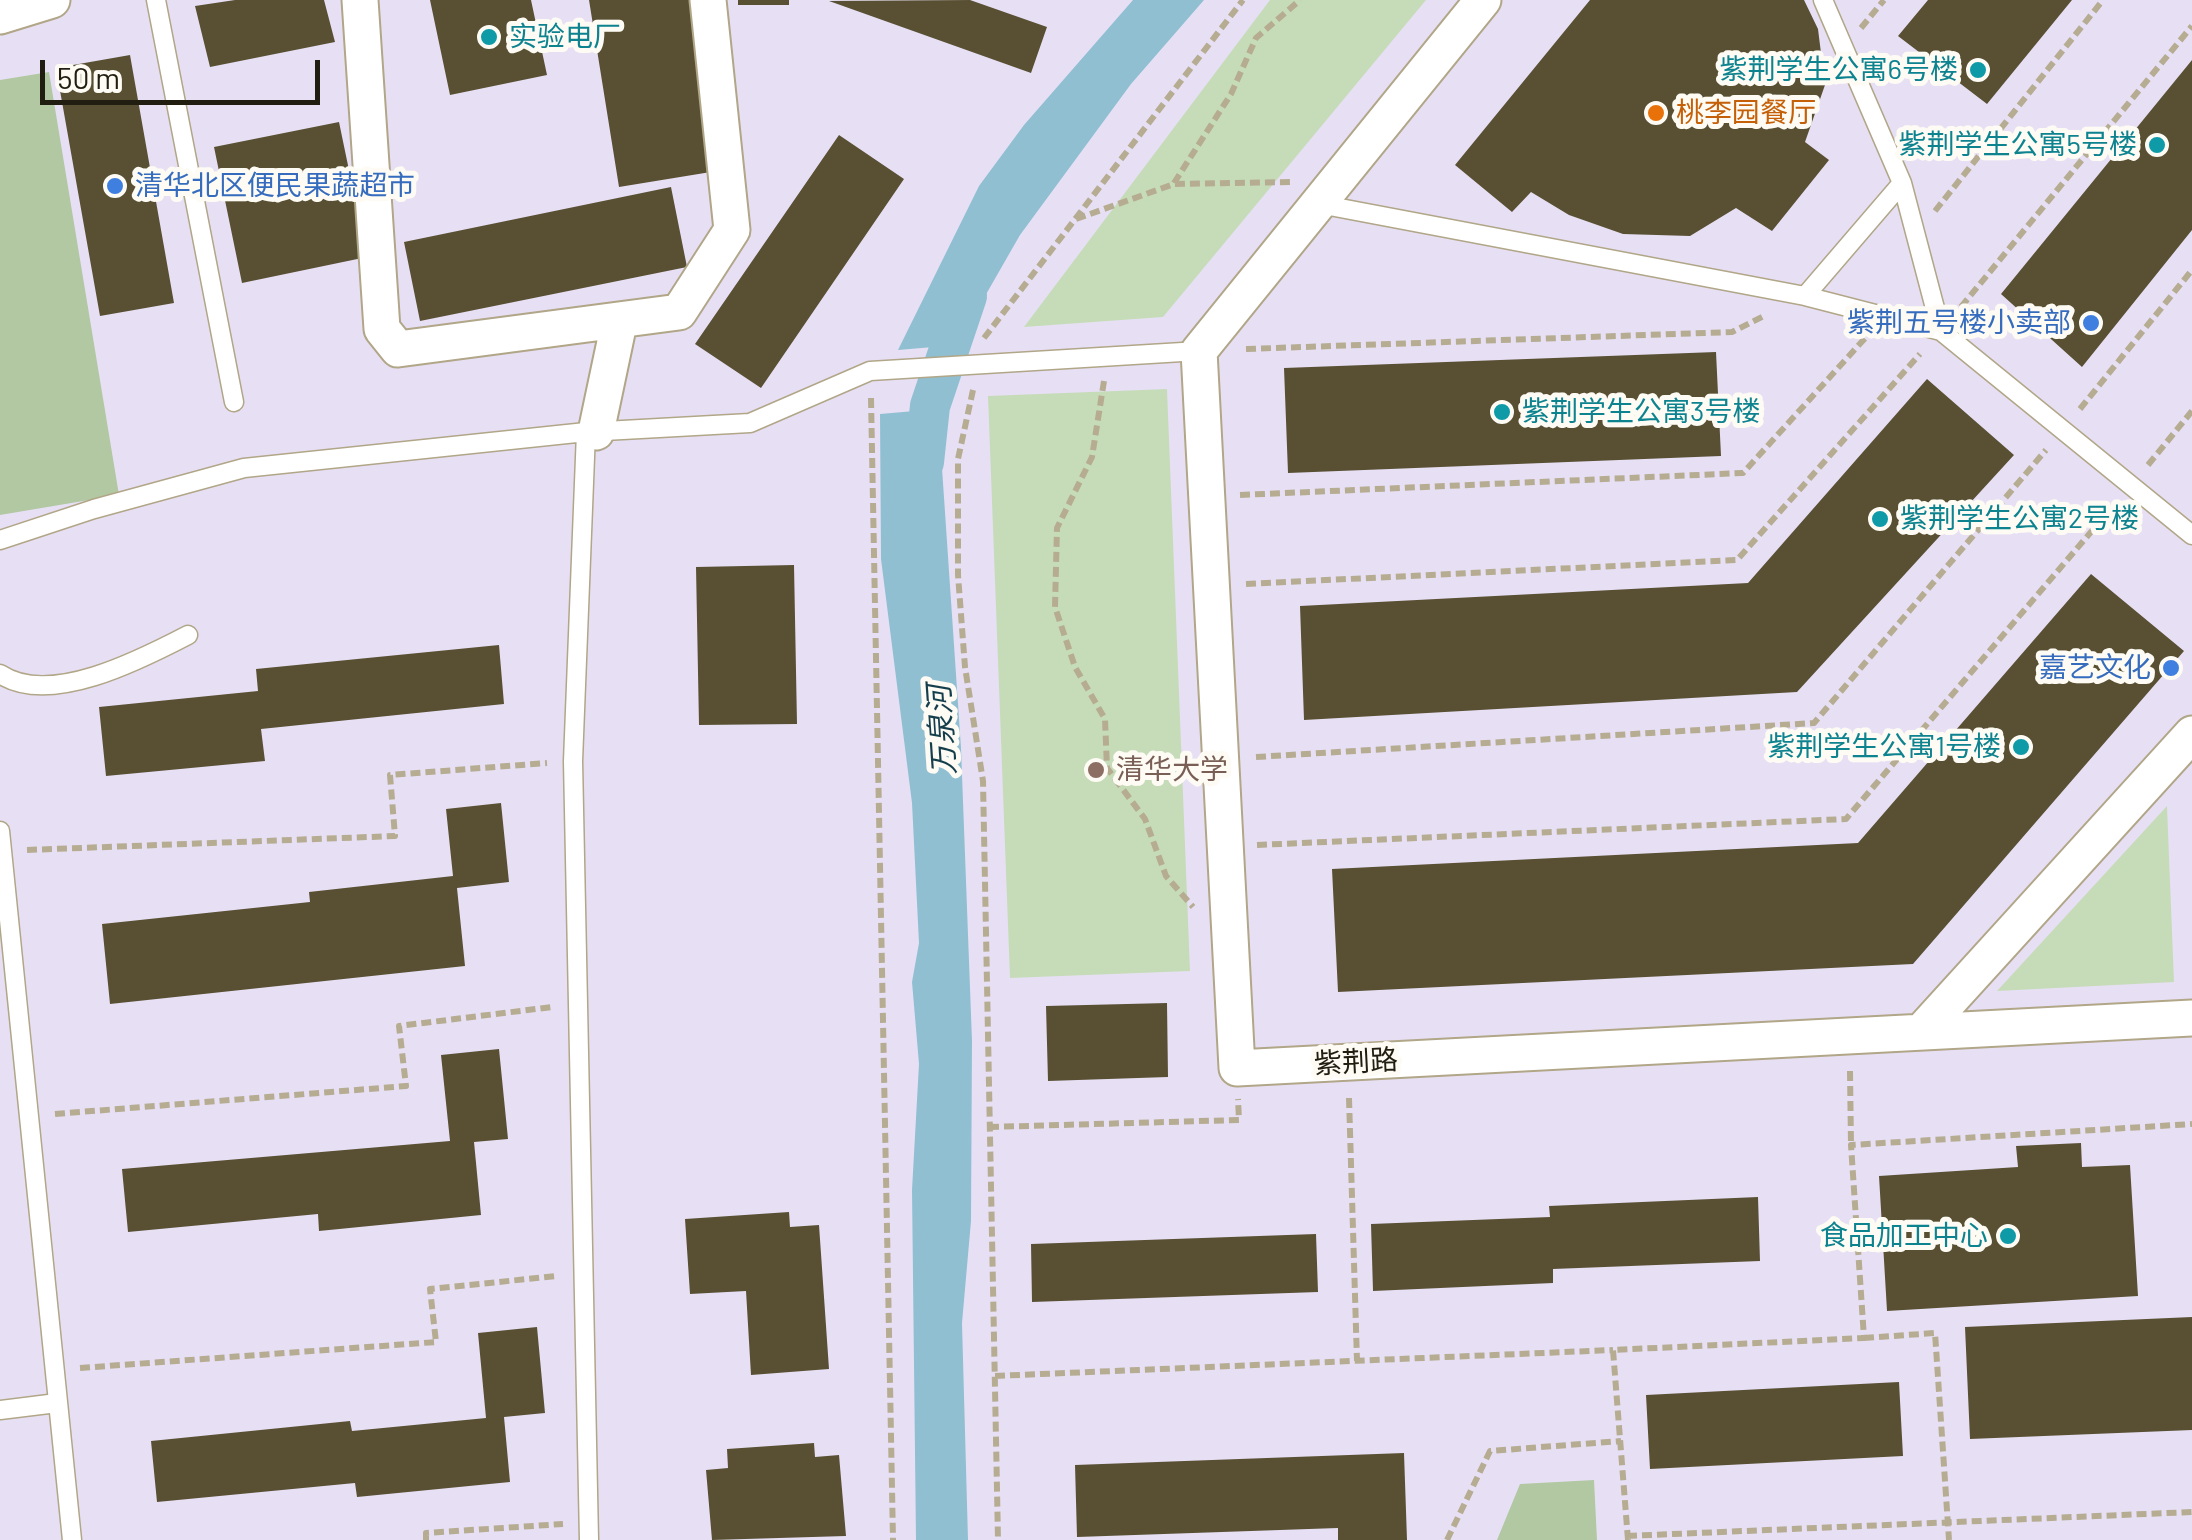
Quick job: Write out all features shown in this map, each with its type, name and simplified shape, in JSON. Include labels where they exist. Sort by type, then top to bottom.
[{"type":"street","points":[[0,16],[52,0]]},
{"type":"street","points":[[360,0],[377,203],[382,329],[398,348],[679,312],[732,230],[708,0]]},
{"type":"street","points":[[1237,1068],[1199,351],[1483,0]]},
{"type":"street","points":[[591,432],[619,322]]},
{"type":"street","points":[[1922,1032],[2192,734]]},
{"type":"street","name":"紫荆路","points":[[1237,1068],[2192,1018]]},
{"type":"lane","points":[[156,0],[234,402]]},
{"type":"lane","points":[[1823,0],[1902,183],[1941,331]]},
{"type":"lane","points":[[1804,296],[1902,183]]},
{"type":"lane","points":[[1329,192],[1804,296],[1941,331],[2192,535]]},
{"type":"lane","points":[[0,540],[94,509],[244,468],[591,432],[750,423],[870,372],[979,362],[1199,351]]},
{"type":"lane","points":[[589,1531],[574,761],[591,432]]},
{"type":"lane","points":[[0,674],[17,686],[46,687],[107,672],[188,635]]},
{"type":"lane","points":[[0,831],[72,1540]]},
{"type":"lane","points":[[0,1410],[57,1404]]},
{"type":"path","points":[[998,1540],[984,780],[965,667],[958,576],[958,460],[984,336],[1242,0]]},
{"type":"path","points":[[1174,184],[1231,94],[1256,38],[1300,0]]},
{"type":"path","points":[[1915,236],[2103,0]]},
{"type":"path","points":[[1212,586],[1738,560],[1941,331],[2192,26]]},
{"type":"path","points":[[1074,219],[1174,184],[1329,192]]},
{"type":"path","points":[[1221,760],[1814,723],[2063,430],[2192,270]]},
{"type":"path","points":[[1199,351],[1732,332],[1804,296]]},
{"type":"path","points":[[1207,497],[1743,473],[1884,317]]},
{"type":"path","points":[[1109,355],[1092,457],[1057,528],[1055,607],[1075,667],[1105,719],[1107,768],[1146,819],[1166,876],[1231,950]]},
{"type":"path","points":[[870,372],[893,1540]]},
{"type":"path","points":[[1226,847],[1846,819],[2192,411]]},
{"type":"path","points":[[2,850],[395,836],[390,775],[574,761]]},
{"type":"path","points":[[28,1116],[406,1086],[398,1026],[578,1004]]},
{"type":"path","points":[[1850,1036],[1851,1145],[1864,1338]]},
{"type":"path","points":[[1348,1062],[1356,1361]]},
{"type":"path","points":[[989,1127],[1239,1120],[1237,1068]]},
{"type":"path","points":[[1851,1145],[2192,1124]]},
{"type":"path","points":[[54,1370],[436,1342],[430,1290],[584,1273]]},
{"type":"path","points":[[995,1376],[1935,1334],[1949,1540]]},
{"type":"path","points":[[1614,1350],[1627,1538],[2192,1512]]},
{"type":"path","points":[[1447,1540],[1490,1451],[1621,1441]]},
{"type":"path","points":[[426,1540],[426,1533],[589,1531]]},
{"type":"shaded area","name":"清华大学","points":[[0,0],[2192,0],[2192,1540],[0,1540]]},
{"type":"green space","points":[[1270,0],[1426,0],[1163,317],[1024,327]]},
{"type":"green space","points":[[49,72],[119,495],[0,515],[0,80]]},
{"type":"green space","points":[[1167,389],[1190,971],[1010,978],[988,396]]},
{"type":"green space","points":[[2167,806],[2174,982],[1997,991]]},
{"type":"green space","points":[[1594,1480],[1597,1540],[1497,1540],[1520,1484]]},
{"type":"water","points":[[1133,0],[1204,0],[1131,84],[1020,235],[957,345],[898,350],[979,186],[1024,125]]},
{"type":"water","points":[[938,409],[961,748],[972,1041],[971,1221],[962,1323],[968,1540],[916,1540],[912,1190],[919,1064],[912,982],[919,943],[912,803],[881,559],[880,414]]},
{"type":"building","points":[[235,0],[324,0],[335,42],[210,67],[195,6]]},
{"type":"building","name":"实验电厂","points":[[430,0],[531,0],[547,75],[450,95]]},
{"type":"building","points":[[589,0],[696,0],[723,170],[619,187]]},
{"type":"building","points":[[738,0],[789,0],[789,5],[738,5]]},
{"type":"building","points":[[970,0],[1047,27],[1031,73],[829,1]]},
{"type":"building","name":"桃李园餐厅","points":[[1590,0],[1804,0],[1818,29],[1825,85],[1805,142],[1829,160],[1772,231],[1736,208],[1690,236],[1623,234],[1569,215],[1531,192],[1512,212],[1455,165]]},
{"type":"building","name":"紫荆学生公寓6号楼","points":[[1928,0],[2072,0],[1987,104],[1898,36]]},
{"type":"building","name":"清华北区便民果蔬超市","points":[[130,55],[174,303],[100,316],[56,68]]},
{"type":"building","name":"紫荆学生公寓5号楼","points":[[2192,60],[2192,230],[2082,367],[2001,294]]},
{"type":"building","points":[[339,122],[367,257],[242,283],[214,147]]},
{"type":"building","points":[[839,135],[904,179],[761,388],[695,344]]},
{"type":"building","points":[[671,187],[687,267],[420,321],[404,242]]},
{"type":"building","name":"紫荆学生公寓3号楼","points":[[1716,352],[1721,456],[1288,473],[1284,368]]},
{"type":"building","name":"紫荆学生公寓2号楼","points":[[1927,379],[2014,455],[1797,692],[1304,720],[1300,606],[1748,583]]},
{"type":"building","points":[[794,565],[797,724],[699,725],[696,567]]},
{"type":"building","name":"紫荆学生公寓1号楼","points":[[2091,574],[2184,651],[1913,964],[1338,992],[1332,869],[1858,843]]},
{"type":"building","points":[[499,645],[504,704],[261,729],[265,761],[106,776],[99,707],[258,691],[256,669]]},
{"type":"building","points":[[501,803],[509,882],[457,888],[465,966],[110,1004],[102,924],[310,902],[309,892],[453,876],[446,809]]},
{"type":"building","points":[[1167,1003],[1168,1077],[1048,1081],[1046,1006]]},
{"type":"building","points":[[499,1049],[508,1139],[474,1142],[481,1215],[319,1231],[318,1214],[128,1232],[122,1169],[450,1141],[441,1055]]},
{"type":"building","name":"食品加工中心","points":[[2081,1143],[2082,1167],[2130,1165],[2138,1296],[1887,1311],[1879,1176],[2018,1167],[2016,1146]]},
{"type":"building","points":[[1758,1197],[1760,1261],[1553,1269],[1553,1283],[1373,1291],[1371,1224],[1550,1217],[1549,1206]]},
{"type":"building","points":[[789,1212],[790,1227],[819,1225],[829,1369],[751,1375],[746,1291],[690,1294],[685,1219]]},
{"type":"building","points":[[1316,1234],[1318,1292],[1032,1302],[1031,1244]]},
{"type":"building","name":"食品加工中心","points":[[2192,1317],[2192,1430],[1970,1439],[1965,1327]]},
{"type":"building","points":[[537,1327],[545,1413],[504,1417],[510,1482],[357,1497],[355,1483],[157,1502],[151,1441],[350,1421],[352,1431],[486,1418],[478,1333]]},
{"type":"building","points":[[1899,1382],[1903,1456],[1650,1469],[1646,1395]]},
{"type":"building","points":[[814,1443],[815,1457],[839,1455],[846,1536],[712,1540],[706,1470],[728,1468],[727,1449]]},
{"type":"building","points":[[1404,1453],[1407,1540],[1338,1540],[1338,1528],[1077,1537],[1075,1465]]},
{"type":"waterway","name":"万泉河","points":[[924,462],[930,406],[967,296]]},
{"type":"place","name":"实验电厂","points":[[489,37]]},
{"type":"place","name":"紫荆学生公寓6号楼","points":[[1978,70]]},
{"type":"place","name":"桃李园餐厅","points":[[1656,113]]},
{"type":"place","name":"紫荆学生公寓5号楼","points":[[2157,145]]},
{"type":"place","name":"清华北区便民果蔬超市","points":[[115,186]]},
{"type":"place","name":"紫荆五号楼小卖部","points":[[2091,323]]},
{"type":"place","name":"紫荆学生公寓3号楼","points":[[1502,412]]},
{"type":"place","name":"紫荆学生公寓2号楼","points":[[1880,519]]},
{"type":"place","name":"嘉艺文化","points":[[2171,668]]},
{"type":"place","name":"紫荆学生公寓1号楼","points":[[2021,747]]},
{"type":"place","name":"清华大学","points":[[1096,770]]},
{"type":"place","name":"食品加工中心","points":[[2008,1236]]}]
